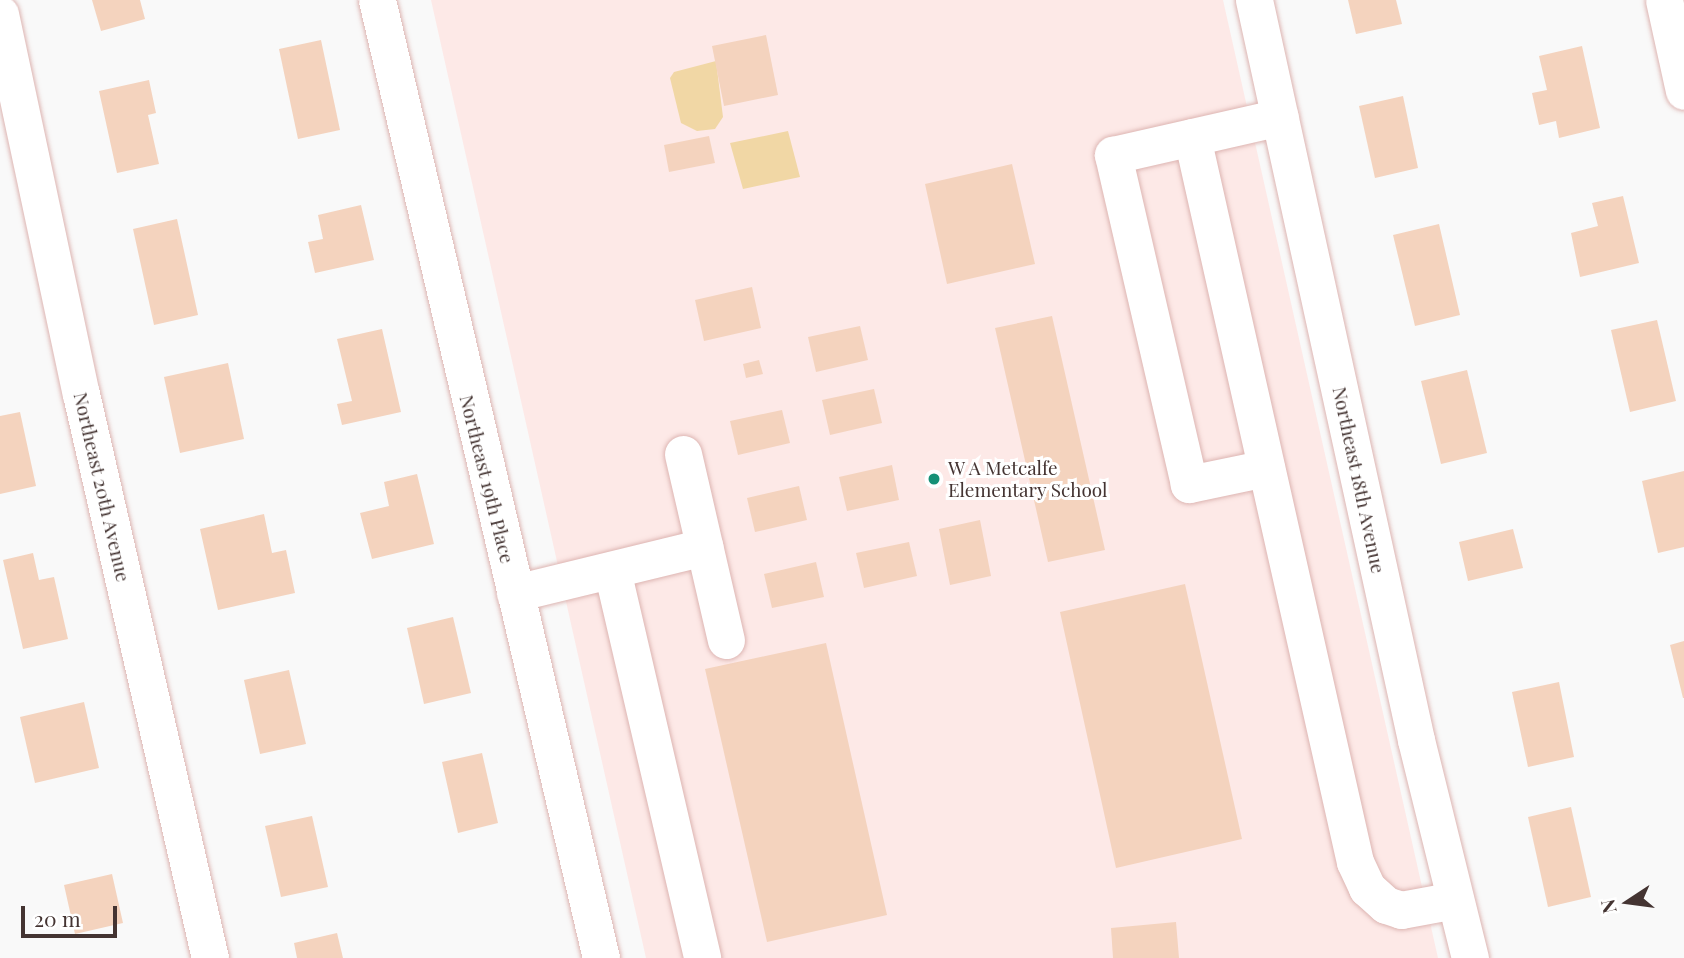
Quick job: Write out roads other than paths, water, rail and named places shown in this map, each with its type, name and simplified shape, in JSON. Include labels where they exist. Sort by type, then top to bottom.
[{"type":"street","name":"Northeast 19th Place","points":[[377,0],[601,958]]},
{"type":"street","name":"Northeast 18th Avenue","points":[[1254,0],[1470,958]]},
{"type":"street","points":[[1664,0],[1684,91]]},
{"type":"street","name":"Northeast 20th Avenue","points":[[0,14],[81,394],[210,958]]},
{"type":"street","points":[[1266,468],[1189,484],[1113,155],[1280,117]]},
{"type":"street","points":[[1192,137],[1355,862],[1367,888],[1386,905],[1401,911],[1455,900]]},
{"type":"street","points":[[683,454],[726,640]]},
{"type":"street","points":[[515,593],[704,547]]},
{"type":"street","points":[[612,570],[702,958]]},
{"type":"place","name":"W A Metcalfe Elementary School","points":[[934,479]]}]
